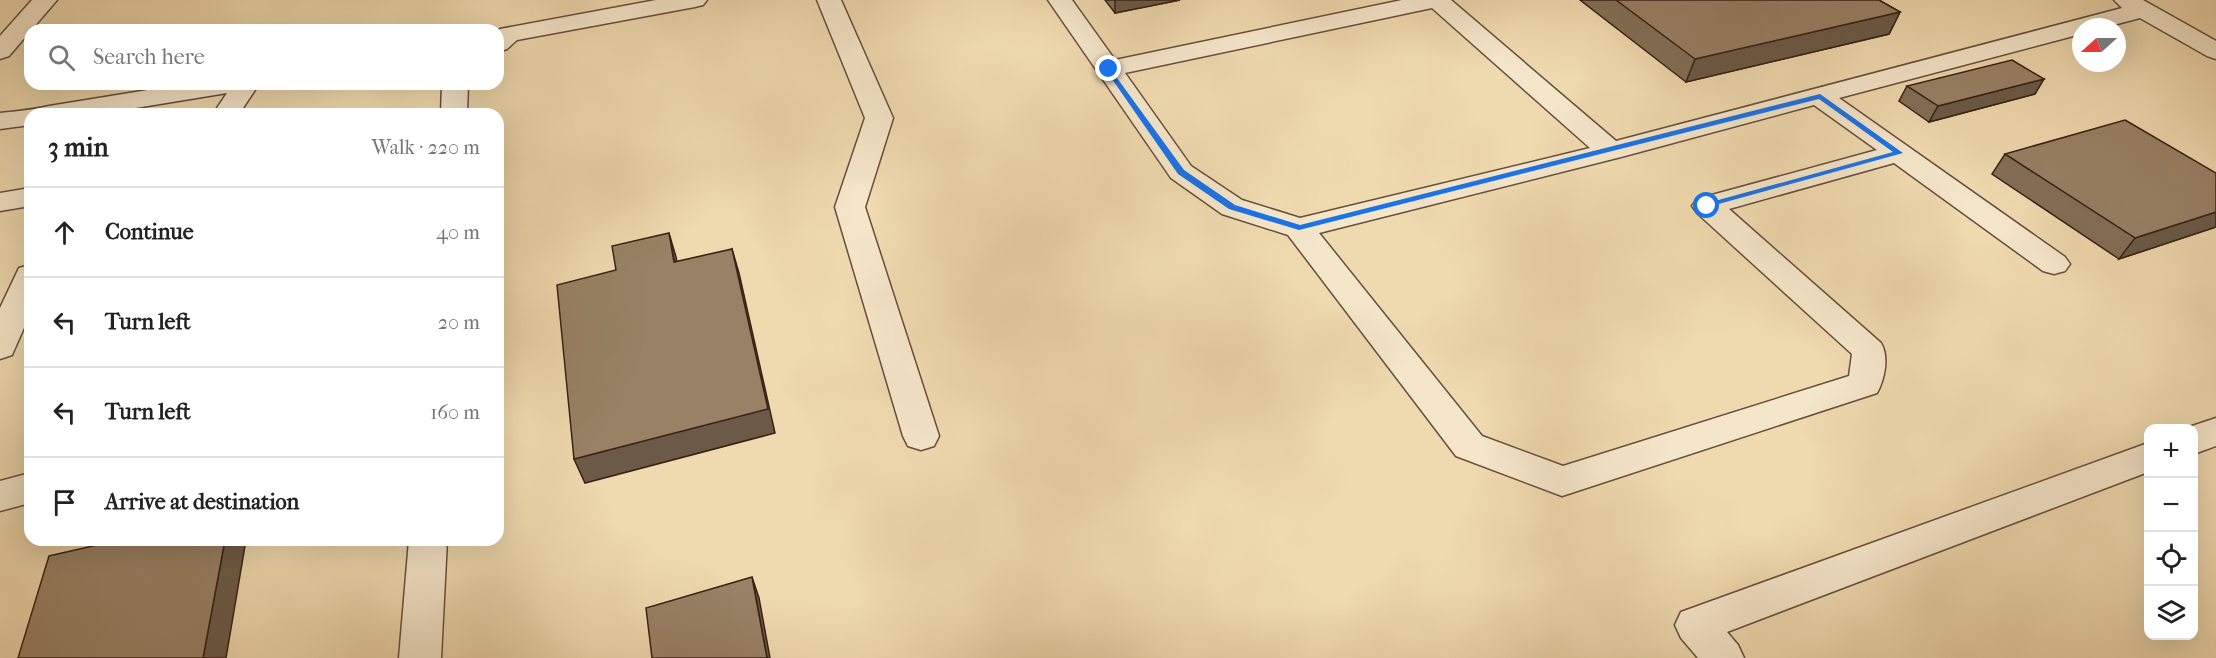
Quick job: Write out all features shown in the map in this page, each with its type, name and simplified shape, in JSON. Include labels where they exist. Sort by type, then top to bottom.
[{"type":"lane","points":[[0,51],[45,0]]},
{"type":"lane","points":[[504,38],[694,0]]},
{"type":"lane","points":[[829,0],[879,118],[850,207],[921,436]]},
{"type":"lane","points":[[1060,0],[1181,172],[1232,207],[1299,228],[1820,97],[2134,5],[2216,51]]},
{"type":"lane","points":[[1109,69],[1437,0],[1611,151]]},
{"type":"lane","points":[[86,108],[197,90]]},
{"type":"lane","points":[[230,108],[242,90]]},
{"type":"lane","points":[[454,108],[455,90]]},
{"type":"lane","points":[[1820,97],[2054,264]]},
{"type":"lane","points":[[0,121],[24,118]]},
{"type":"lane","points":[[1299,228],[1469,446],[1562,481],[1865,384],[1869,351],[1707,206],[1899,153]]},
{"type":"lane","points":[[0,202],[24,198]]},
{"type":"lane","points":[[0,347],[24,289]]},
{"type":"lane","points":[[2198,438],[2216,432]]},
{"type":"lane","points":[[1723,658],[1696,625],[2144,458]]},
{"type":"lane","points":[[0,496],[24,490]]},
{"type":"lane","points":[[420,658],[428,546]]},
{"type":"building","points":[[1616,0],[1879,0],[1900,12],[1695,59]]},
{"type":"building","points":[[2012,60],[2044,79],[1938,106],[1907,86]]},
{"type":"building","points":[[2125,120],[2216,173],[2216,212],[2135,238],[2005,154]]},
{"type":"building","points":[[669,233],[674,262],[732,249],[768,409],[574,459],[557,285],[616,270],[612,246]]},
{"type":"building","points":[[93,546],[224,546],[203,658],[18,658],[49,556]]},
{"type":"building","points":[[752,577],[767,658],[652,658],[646,608]]},
{"type":"route","points":[[1109,69],[1181,172],[1232,207],[1299,228],[1820,97],[1899,153],[1707,206]]}]
